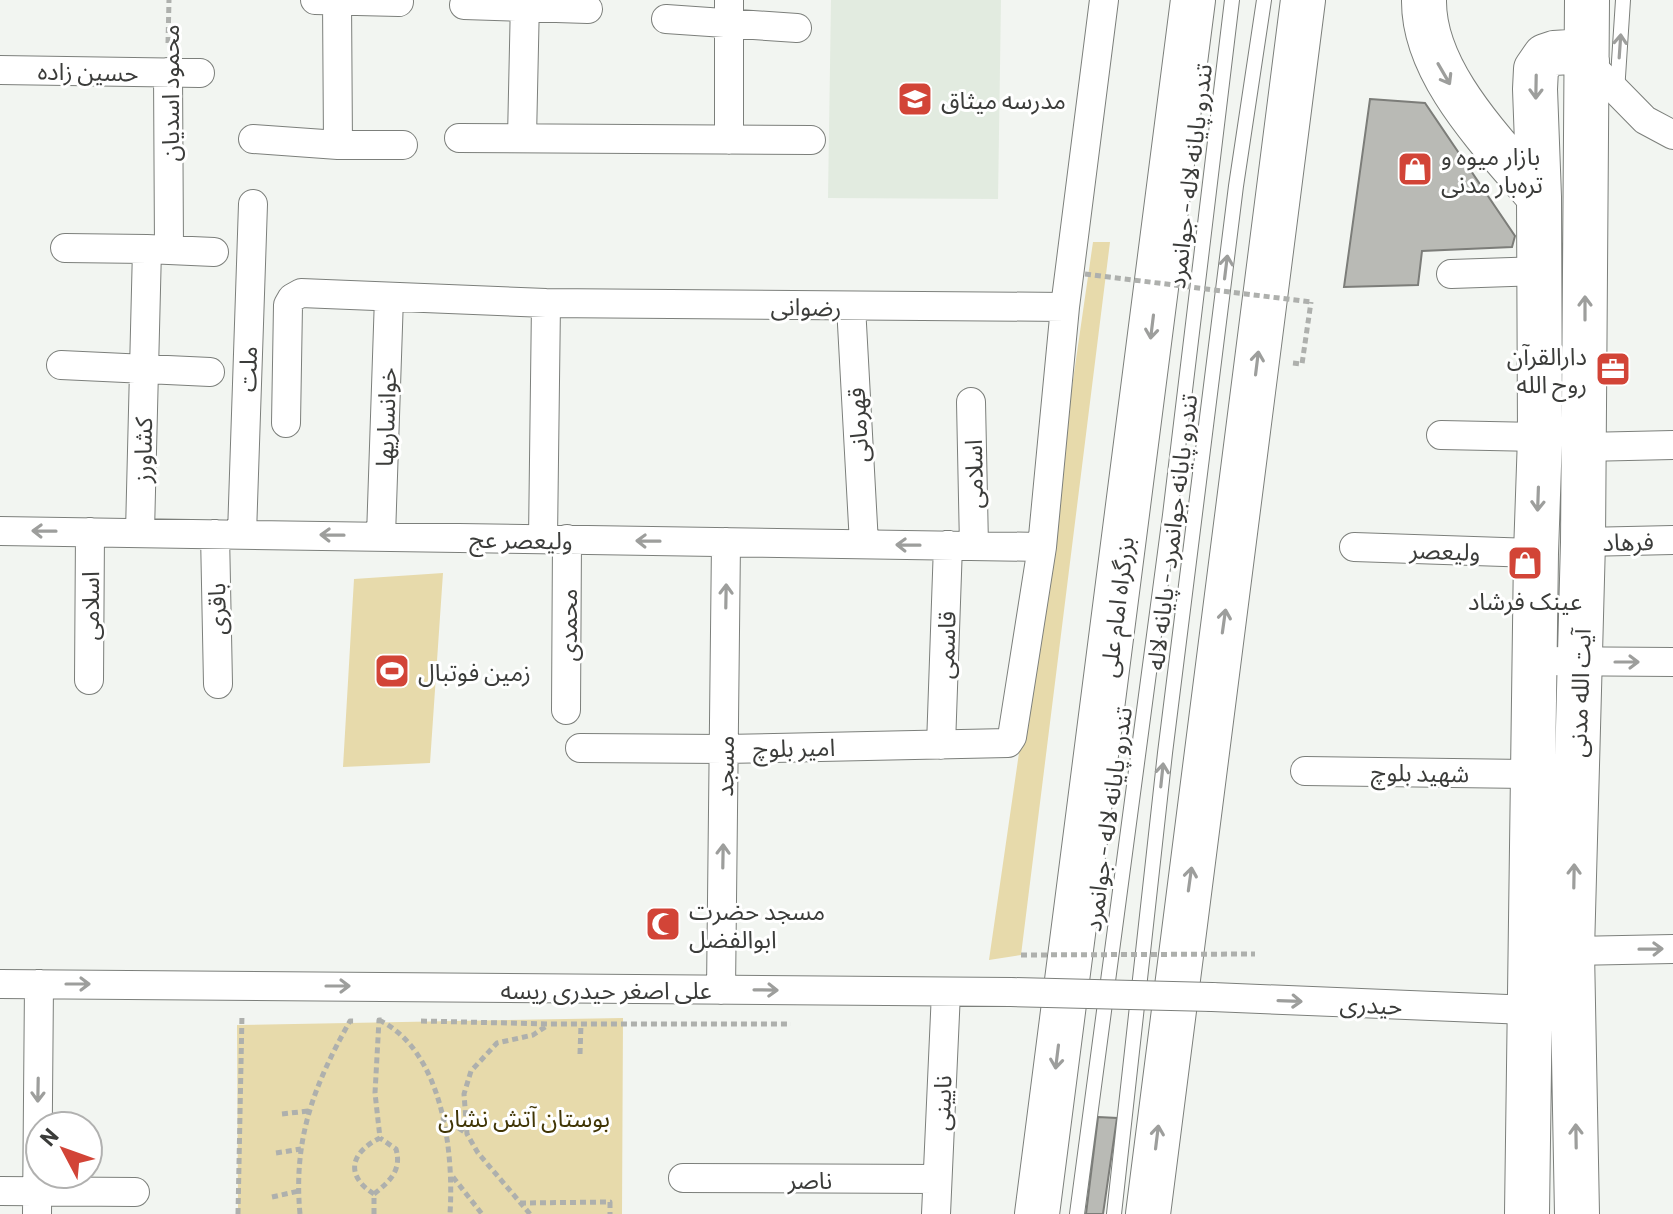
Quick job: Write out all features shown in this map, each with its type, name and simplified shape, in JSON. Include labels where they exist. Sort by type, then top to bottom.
[{"type":"main road","name":"بزرگراه امام علی","points":[[1037,1214],[1193,0]]},
{"type":"main road","points":[[1148,1214],[1303,0]]},
{"type":"main road","points":[[1424,0],[1432,52],[1447,80],[1539,197]]},
{"type":"main road","name":"آیت الله مدنی","points":[[1577,1214],[1572,951],[1583,542],[1587,0]]},
{"type":"main road","name":"آیت الله مدنی","points":[[1527,1214],[1540,437],[1536,69],[1545,56],[1554,53],[1570,52],[1587,61]]},
{"type":"main road","points":[[1529,1010],[1573,1011]]},
{"type":"street","points":[[315,0],[399,2]]},
{"type":"street","points":[[337,0],[338,145]]},
{"type":"street","points":[[1042,547],[1065,307],[1104,0]]},
{"type":"street","points":[[464,5],[525,3],[588,9]]},
{"type":"street","points":[[522,138],[525,3]]},
{"type":"street","points":[[729,12],[729,140]]},
{"type":"street","points":[[666,19],[729,12],[797,28]]},
{"type":"street","points":[[1587,61],[1645,120],[1673,135]]},
{"type":"street","name":"حسین زاده","points":[[12,70],[200,73]]},
{"type":"street","name":"محمود اسدیان","points":[[168,72],[169,186]]},
{"type":"street","points":[[459,138],[811,140]]},
{"type":"street","points":[[253,139],[338,145],[403,145]]},
{"type":"street","name":"کشاورز","points":[[140,532],[144,368],[169,186]]},
{"type":"street","name":"ملت","points":[[228,534],[253,204]]},
{"type":"street","points":[[65,248],[214,252]]},
{"type":"street","points":[[1451,274],[1540,271]]},
{"type":"street","name":"رضوانی","points":[[286,423],[288,305],[292,298],[301,293],[546,303],[1065,307]]},
{"type":"street","name":"خوانساریها","points":[[381,536],[389,297]]},
{"type":"street","points":[[546,303],[555,539]]},
{"type":"street","name":"قهرمانی","points":[[851,306],[864,544]]},
{"type":"street","points":[[61,365],[210,372]]},
{"type":"street","name":"اسلامی","points":[[961,546],[971,402]]},
{"type":"street","points":[[1441,435],[1540,437]]},
{"type":"street","points":[[1584,447],[1673,445]]},
{"type":"street","name":"ولیعصر عج","points":[[0,531],[1042,547]]},
{"type":"street","name":"اسلامی","points":[[89,680],[90,532]]},
{"type":"street","name":"باقری","points":[[218,684],[228,534]]},
{"type":"street","name":"محمدی","points":[[555,539],[566,710]]},
{"type":"street","name":"فرهاد","points":[[1583,542],[1673,540]]},
{"type":"street","name":"مسجد","points":[[721,990],[726,542]]},
{"type":"street","name":"قاسمی","points":[[941,745],[961,546]]},
{"type":"street","name":"امیر بلوچ","points":[[580,748],[724,749],[1008,743],[1012,737],[1042,547]]},
{"type":"street","name":"ولیعصر","points":[[1354,547],[1536,553]]},
{"type":"street","points":[[1535,661],[1673,662]]},
{"type":"street","name":"شهید بلوچ","points":[[1305,771],[1534,774]]},
{"type":"street","points":[[1572,951],[1673,949]]},
{"type":"street","name":"علی اصغر حیدری ریسه","points":[[0,984],[1011,992],[1212,997]]},
{"type":"street","points":[[37,1203],[39,984]]},
{"type":"street","name":"نایینی","points":[[936,1214],[946,992]]},
{"type":"street","name":"حیدری","points":[[1212,997],[1529,1010]]},
{"type":"street","name":"ناصر","points":[[683,1178],[937,1179]]},
{"type":"street","points":[[0,1191],[37,1203],[135,1192]]},
{"type":"lane","name":"تندرو پایانه لاله - جوانمرد","points":[[1077,1214],[1170,515],[1232,0]]},
{"type":"lane","name":"تندرو پایانه جوانمرد - پایانه لاله","points":[[1114,1214],[1165,753],[1236,186],[1264,0]]},
{"type":"lane","points":[[1617,92],[1623,0]]},
{"type":"path","name":"محمود اسدیان","points":[[168,72],[169,0]]},
{"type":"path","points":[[1085,274],[1311,302],[1302,364]]},
{"type":"path","points":[[1021,955],[1255,954]]},
{"type":"path","points":[[238,1214],[242,1013]]},
{"type":"path","points":[[300,1214],[301,1149],[308,1111],[326,1063],[350,1021],[363,1020]]},
{"type":"path","points":[[374,1214],[374,1194],[394,1177],[399,1161],[396,1149],[380,1138],[375,1093],[379,1020],[393,1027],[416,1054],[434,1087],[450,1145],[450,1214]]},
{"type":"path","points":[[467,1134],[464,1094],[471,1071],[497,1043],[533,1035],[550,1024]]},
{"type":"path","points":[[580,1054],[581,1024]]},
{"type":"path","points":[[282,1114],[308,1111]]},
{"type":"path","points":[[442,1117],[467,1134],[478,1153],[530,1214]]},
{"type":"path","points":[[374,1194],[356,1177],[354,1162],[364,1146],[380,1138]]},
{"type":"path","points":[[276,1153],[301,1149]]},
{"type":"path","points":[[452,1176],[482,1214]]},
{"type":"path","points":[[272,1197],[299,1191]]},
{"type":"path","points":[[520,1203],[610,1202],[610,1214]]},
{"type":"shaded area","name":"مدرسه میثاق","points":[[831,0],[1001,0],[998,199],[828,198]]},
{"type":"green space","points":[[1093,242],[1110,242],[1021,955],[989,960]]},
{"type":"green space","name":"زمین فوتبال","points":[[443,573],[430,763],[343,767],[354,579]]},
{"type":"green space","name":"بوستان آتش نشان","points":[[623,1018],[622,1214],[238,1214],[237,1025]]},
{"type":"building","name":"بازار میوه و تره‌بار مدنی","points":[[1370,99],[1425,103],[1515,236],[1512,247],[1422,251],[1418,285],[1344,287]]},
{"type":"building","points":[[1098,1117],[1117,1118],[1103,1214],[1086,1214]]},
{"type":"place","name":"مدرسه میثاق","points":[[915,99]]},
{"type":"place","name":"بازار میوه و تره‌بار مدنی","points":[[1415,169]]},
{"type":"place","name":"دارالقرآن روح الله","points":[[1613,369]]},
{"type":"place","name":"عینک فرشاد","points":[[1525,563]]},
{"type":"place","name":"زمین فوتبال","points":[[392,671]]},
{"type":"place","name":"مسجد حضرت ابوالفضل","points":[[663,924]]}]
